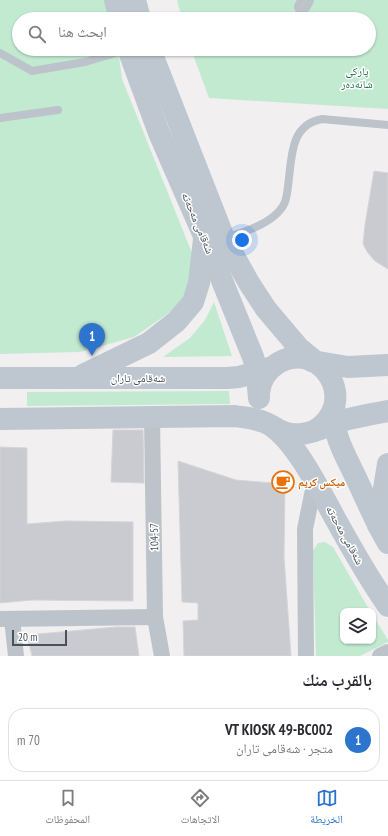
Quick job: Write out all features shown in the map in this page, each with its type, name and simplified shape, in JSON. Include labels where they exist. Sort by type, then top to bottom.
[{"type":"main road","points":[[115,0],[118,12]]},
{"type":"main road","points":[[135,0],[138,12]]},
{"type":"main road","name":"شەقامی مەحەتە","points":[[131,56],[159,133],[214,237],[257,297],[292,341],[314,362]]},
{"type":"main road","name":"شەقامی مەحەتە","points":[[152,56],[253,357],[266,369],[259,398],[261,411],[293,448],[315,480],[358,559],[388,606]]},
{"type":"main road","points":[[79,377],[149,343],[177,321],[193,302],[214,237]]},
{"type":"main road","points":[[266,369],[292,358],[348,367],[388,365]]},
{"type":"main road","points":[[314,362],[330,377],[335,389],[336,395],[334,416],[337,436],[345,456],[383,534]]},
{"type":"main road","name":"شەقامی تاران","points":[[0,378],[227,378],[239,377],[266,369]]},
{"type":"main road","points":[[0,419],[235,416],[249,418],[273,426],[283,433],[296,435],[308,434],[314,431],[334,416],[355,418],[388,410]]},
{"type":"main road","points":[[383,534],[388,464]]},
{"type":"street","name":"104-57","points":[[152,417],[155,617],[162,656]]},
{"type":"street","points":[[306,656],[305,529],[315,480]]},
{"type":"street","points":[[16,656],[6,619],[155,617]]},
{"type":"street","points":[[380,656],[388,652]]},
{"type":"lane","points":[[0,53],[32,71],[86,62],[106,56]]},
{"type":"lane","points":[[0,118],[58,110]]},
{"type":"lane","points":[[214,237],[248,231],[267,221],[282,208],[287,199],[294,142],[302,128],[315,120],[322,119],[388,125]]},
{"type":"green space","points":[[0,0],[112,0],[113,12],[12,12],[12,56],[119,56],[122,79],[192,253],[193,282],[176,308],[134,337],[80,352],[0,354]]},
{"type":"green space","name":"پارکی شانەدەر","points":[[177,0],[388,0],[388,109],[209,98],[194,56],[376,56],[376,12],[180,12]]},
{"type":"green space","points":[[214,302],[232,356],[163,357],[190,338],[205,320]]},
{"type":"green space","points":[[229,391],[230,404],[27,406],[27,392]]},
{"type":"green space","points":[[325,542],[333,547],[368,608],[340,608],[340,644],[376,644],[376,621],[388,642],[360,656],[316,656],[313,551],[318,543]]},
{"type":"building","points":[[374,171],[388,173],[388,269],[375,261],[363,244]]},
{"type":"building","points":[[113,430],[143,430],[144,483],[111,482]]},
{"type":"building","points":[[0,447],[27,448],[27,524],[66,521],[133,522],[133,601],[32,600],[0,603]]},
{"type":"building","points":[[178,461],[236,480],[285,484],[284,557],[291,656],[184,656],[183,621],[198,620],[198,603],[182,602]]},
{"type":"building","points":[[116,627],[135,627],[139,656],[32,656],[27,635]]},
{"type":"place","name":"VT KIOSK 49-BC002","points":[[92,356]]},
{"type":"place","name":"ميكس كريم","points":[[283,482]]}]
